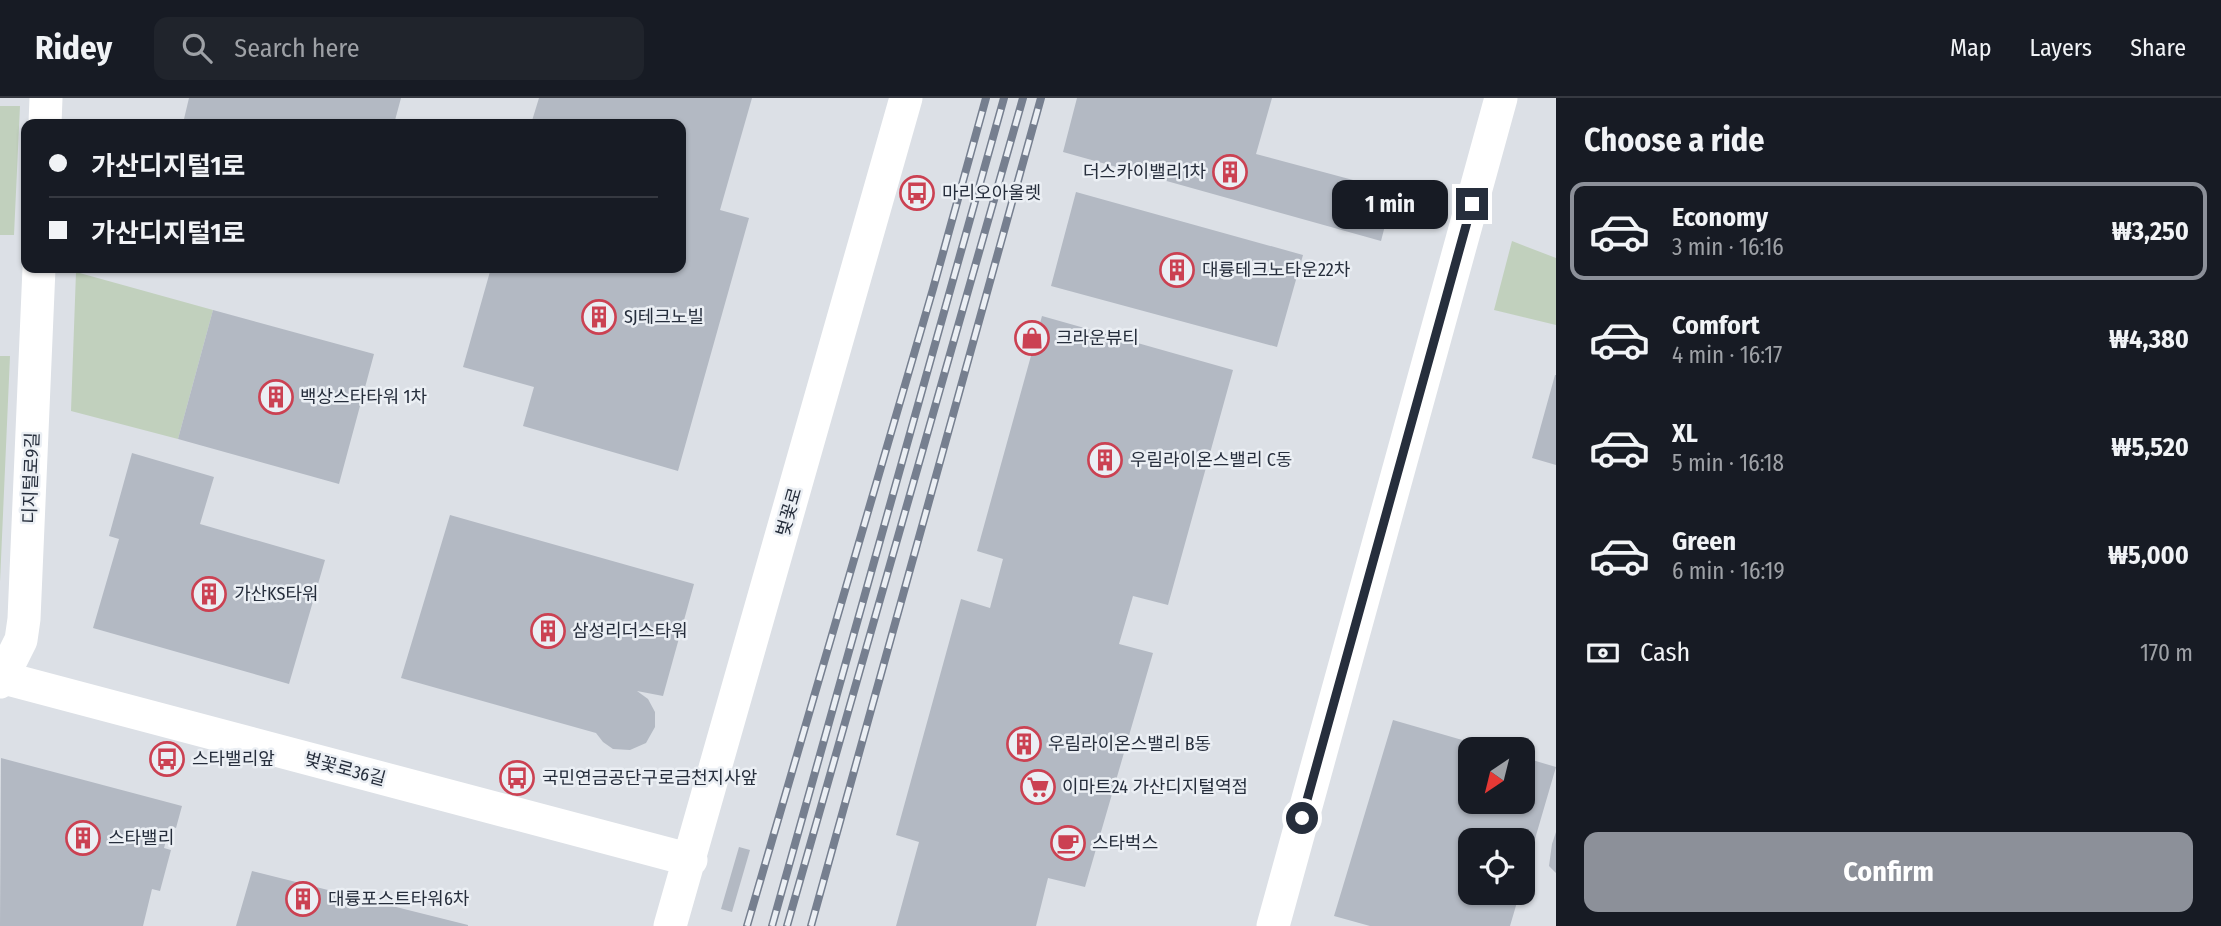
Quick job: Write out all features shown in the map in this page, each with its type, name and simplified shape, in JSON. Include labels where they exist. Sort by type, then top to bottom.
[{"type":"street","points":[[45,119],[46,98]]},
{"type":"street","name":"벚꽃로","points":[[670,926],[691,860],[906,98]]},
{"type":"street","points":[[1272,926],[1501,98]]},
{"type":"street","name":"디지털로9길","points":[[1,679],[21,640],[24,619],[39,273]]},
{"type":"street","name":"벚꽃로36길","points":[[1,679],[691,860]]},
{"type":"green space","points":[[0,106],[20,106],[14,235],[0,235]]},
{"type":"green space","points":[[1512,241],[1556,258],[1556,325],[1494,310]]},
{"type":"green space","points":[[76,273],[213,310],[178,439],[71,411]]},
{"type":"green space","points":[[0,356],[10,356],[0,582]]},
{"type":"building","points":[[189,98],[401,98],[395,119],[184,119]]},
{"type":"building","name":"SJ테크노빌","points":[[539,98],[752,98],[720,210],[749,218],[678,471],[523,426],[534,387],[463,367],[490,273],[686,273],[686,119],[533,119]]},
{"type":"building","name":"더스카이밸리1차","points":[[1077,98],[1272,98],[1256,154],[1394,191],[1381,241],[1063,152]]},
{"type":"building","name":"대륭테크노타운22차","points":[[1076,192],[1303,255],[1277,347],[1051,286]]},
{"type":"building","name":"백상스타타워 1차","points":[[213,310],[374,354],[339,484],[178,439]]},
{"type":"building","points":[[1042,316],[1233,370],[1168,605],[1133,596],[1119,644],[1153,653],[1085,887],[1048,878],[1036,926],[896,926],[919,842],[896,835],[961,599],[990,608],[1003,559],[977,551]]},
{"type":"building","points":[[1556,375],[1556,465],[1532,458]]},
{"type":"building","name":"가산KS타워","points":[[132,453],[214,477],[200,524],[325,560],[289,684],[93,628],[119,539],[109,536]]},
{"type":"building","name":"삼성리더스타워","points":[[450,515],[694,584],[663,696],[637,691],[648,699],[655,712],[655,727],[646,743],[630,750],[613,749],[596,733],[401,678]]},
{"type":"building","points":[[1393,720],[1458,739],[1458,814],[1535,814],[1535,761],[1556,767],[1535,839],[1535,828],[1458,828],[1458,905],[1516,905],[1510,926],[1370,926],[1334,916]]},
{"type":"building","name":"스타밸리","points":[[1,758],[182,806],[176,828],[170,826],[164,848],[171,850],[160,891],[152,889],[143,926],[0,926]]},
{"type":"building","points":[[1556,832],[1556,873],[1549,866]]},
{"type":"building","points":[[739,847],[750,850],[732,912],[721,909]]},
{"type":"building","name":"대륭포스트타워6차","points":[[252,871],[468,925],[468,926],[236,926]]},
{"type":"railway","points":[[747,926],[986,98]]},
{"type":"railway","points":[[772,926],[1004,98]]},
{"type":"railway","points":[[787,926],[1023,98]]},
{"type":"railway","points":[[811,926],[1041,98]]},
{"type":"place","name":"더스카이밸리1차","points":[[1230,172]]},
{"type":"place","name":"마리오아울렛","points":[[917,193]]},
{"type":"place","name":"대륭테크노타운22차","points":[[1177,270]]},
{"type":"place","name":"SJ테크노빌","points":[[599,317]]},
{"type":"place","name":"크라운뷰티","points":[[1032,338]]},
{"type":"place","name":"백상스타타워 1차","points":[[276,397]]},
{"type":"place","name":"우림라이온스밸리 C동","points":[[1105,460]]},
{"type":"place","name":"가산KS타워","points":[[209,594]]},
{"type":"place","name":"삼성리더스타워","points":[[548,631]]},
{"type":"place","name":"우림라이온스밸리 B동","points":[[1024,744]]},
{"type":"place","name":"스타밸리앞","points":[[167,759]]},
{"type":"place","name":"국민연금공단구로금천지사앞","points":[[517,778]]},
{"type":"place","name":"이마트24 가산디지털역점","points":[[1038,787]]},
{"type":"place","name":"스타밸리","points":[[83,838]]},
{"type":"place","name":"스타벅스","points":[[1068,843]]},
{"type":"place","name":"대륭포스트타워6차","points":[[303,899]]},
{"type":"route","points":[[1302,818],[1472,204]]}]
